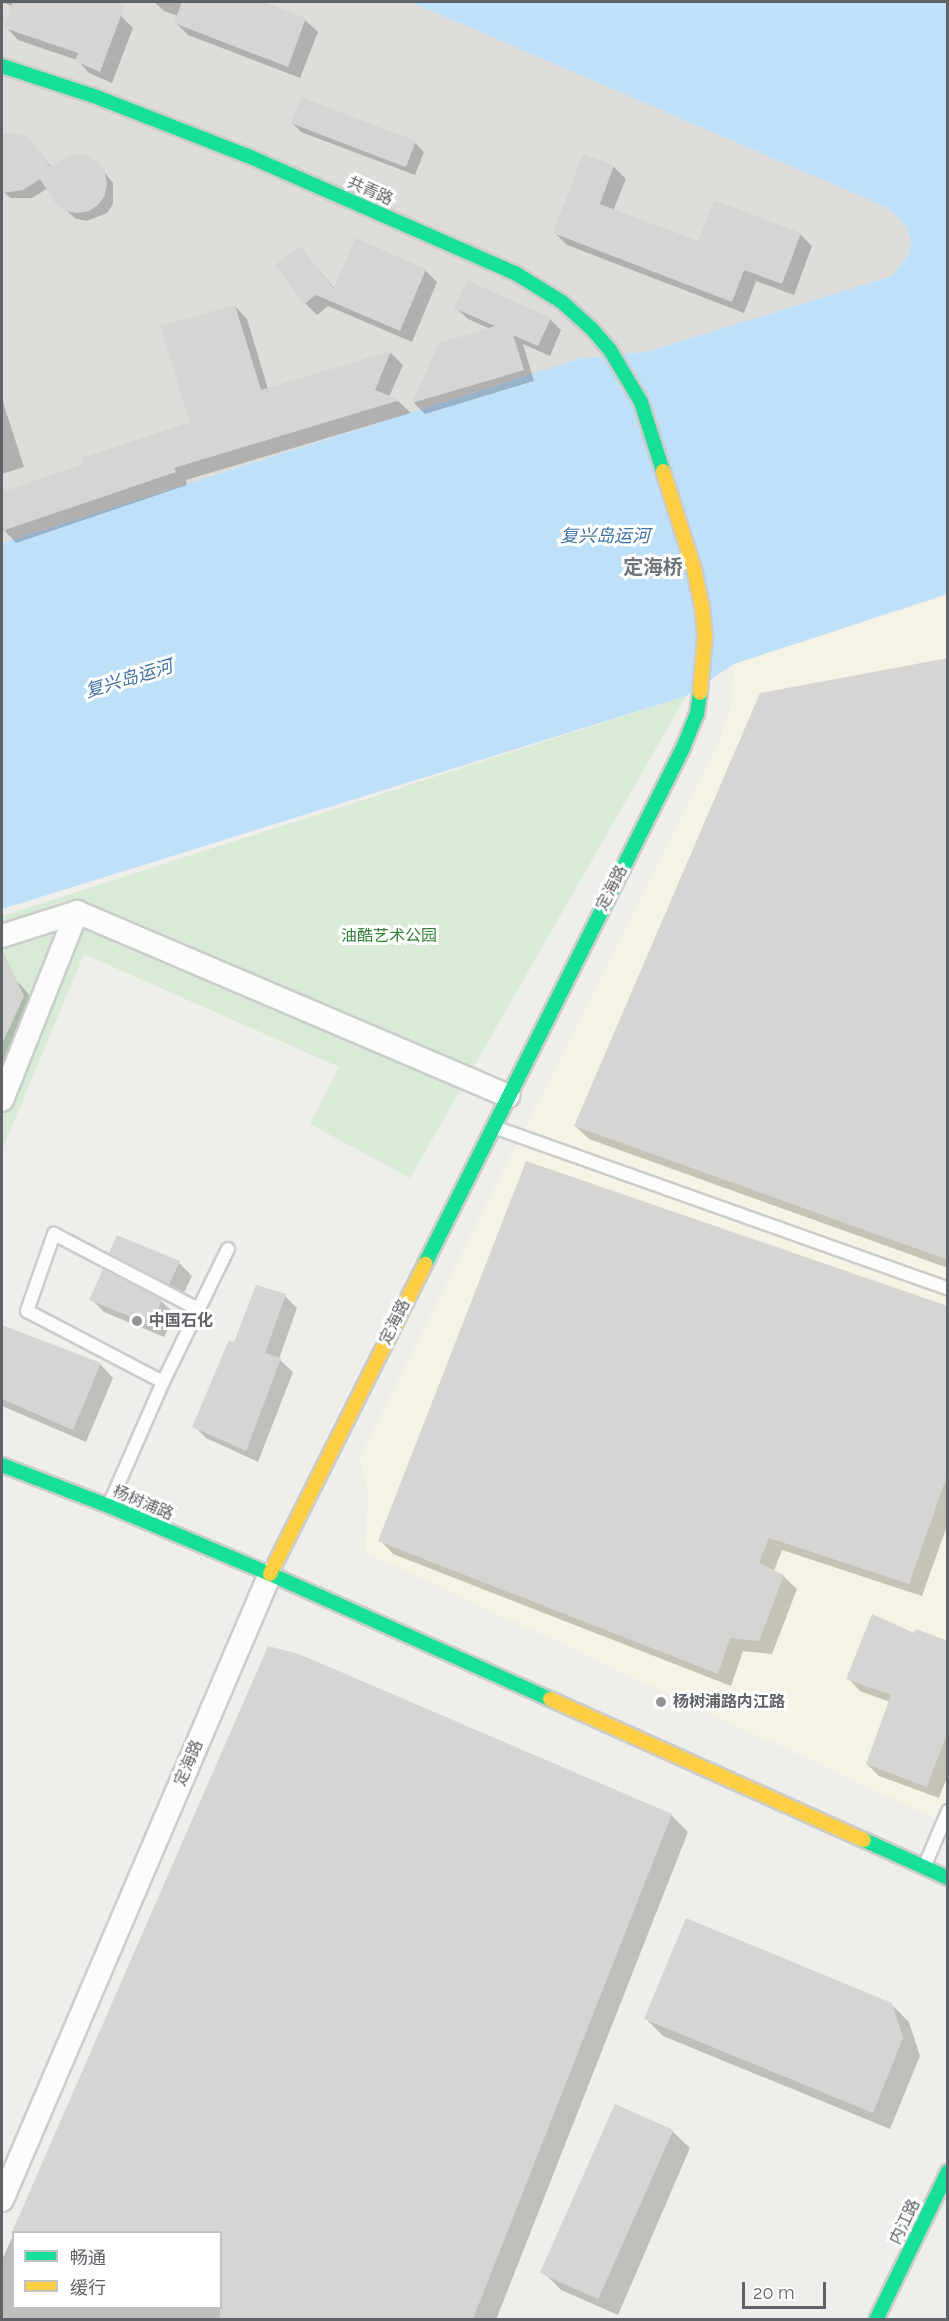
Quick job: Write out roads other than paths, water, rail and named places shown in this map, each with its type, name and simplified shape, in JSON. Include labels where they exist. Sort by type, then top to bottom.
[{"type":"street","name":"共青路","points":[[2,66],[94,96],[248,156],[515,273],[562,302],[591,328],[627,375],[641,402],[655,439]]},
{"type":"street","name":"定海路","points":[[2,2200],[270,1574],[683,748],[697,714],[703,675],[704,627],[694,569],[655,439]]},
{"type":"street","points":[[2,936],[77,912],[508,1096]]},
{"type":"street","points":[[2,1100],[77,912]]},
{"type":"street","name":"杨树浦路","points":[[2,1465],[109,1506],[270,1574],[948,1878]]},
{"type":"street","name":"内江路","points":[[876,2319],[948,2172]]},
{"type":"lane","points":[[492,1126],[948,1289]]},
{"type":"lane","points":[[163,1382],[27,1311],[54,1234],[198,1309]]},
{"type":"lane","points":[[109,1506],[163,1382],[228,1250]]},
{"type":"lane","points":[[925,1866],[948,1811]]},
{"type":"water","name":"复兴岛运河","points":[[411,2],[947,2],[947,594],[734,664],[686,696],[2,909],[2,543],[578,359],[646,352],[892,276],[909,254],[911,240],[907,229],[897,216],[883,206]]},
{"type":"place","name":"中国石化","points":[[137,1321]]},
{"type":"place","name":"杨树浦路内江路","points":[[661,1702]]},
{"type":"district","name":"定海桥","points":[[653,567]]},
{"type":"park label","name":"油酷艺术公园","points":[[389,936]]}]
